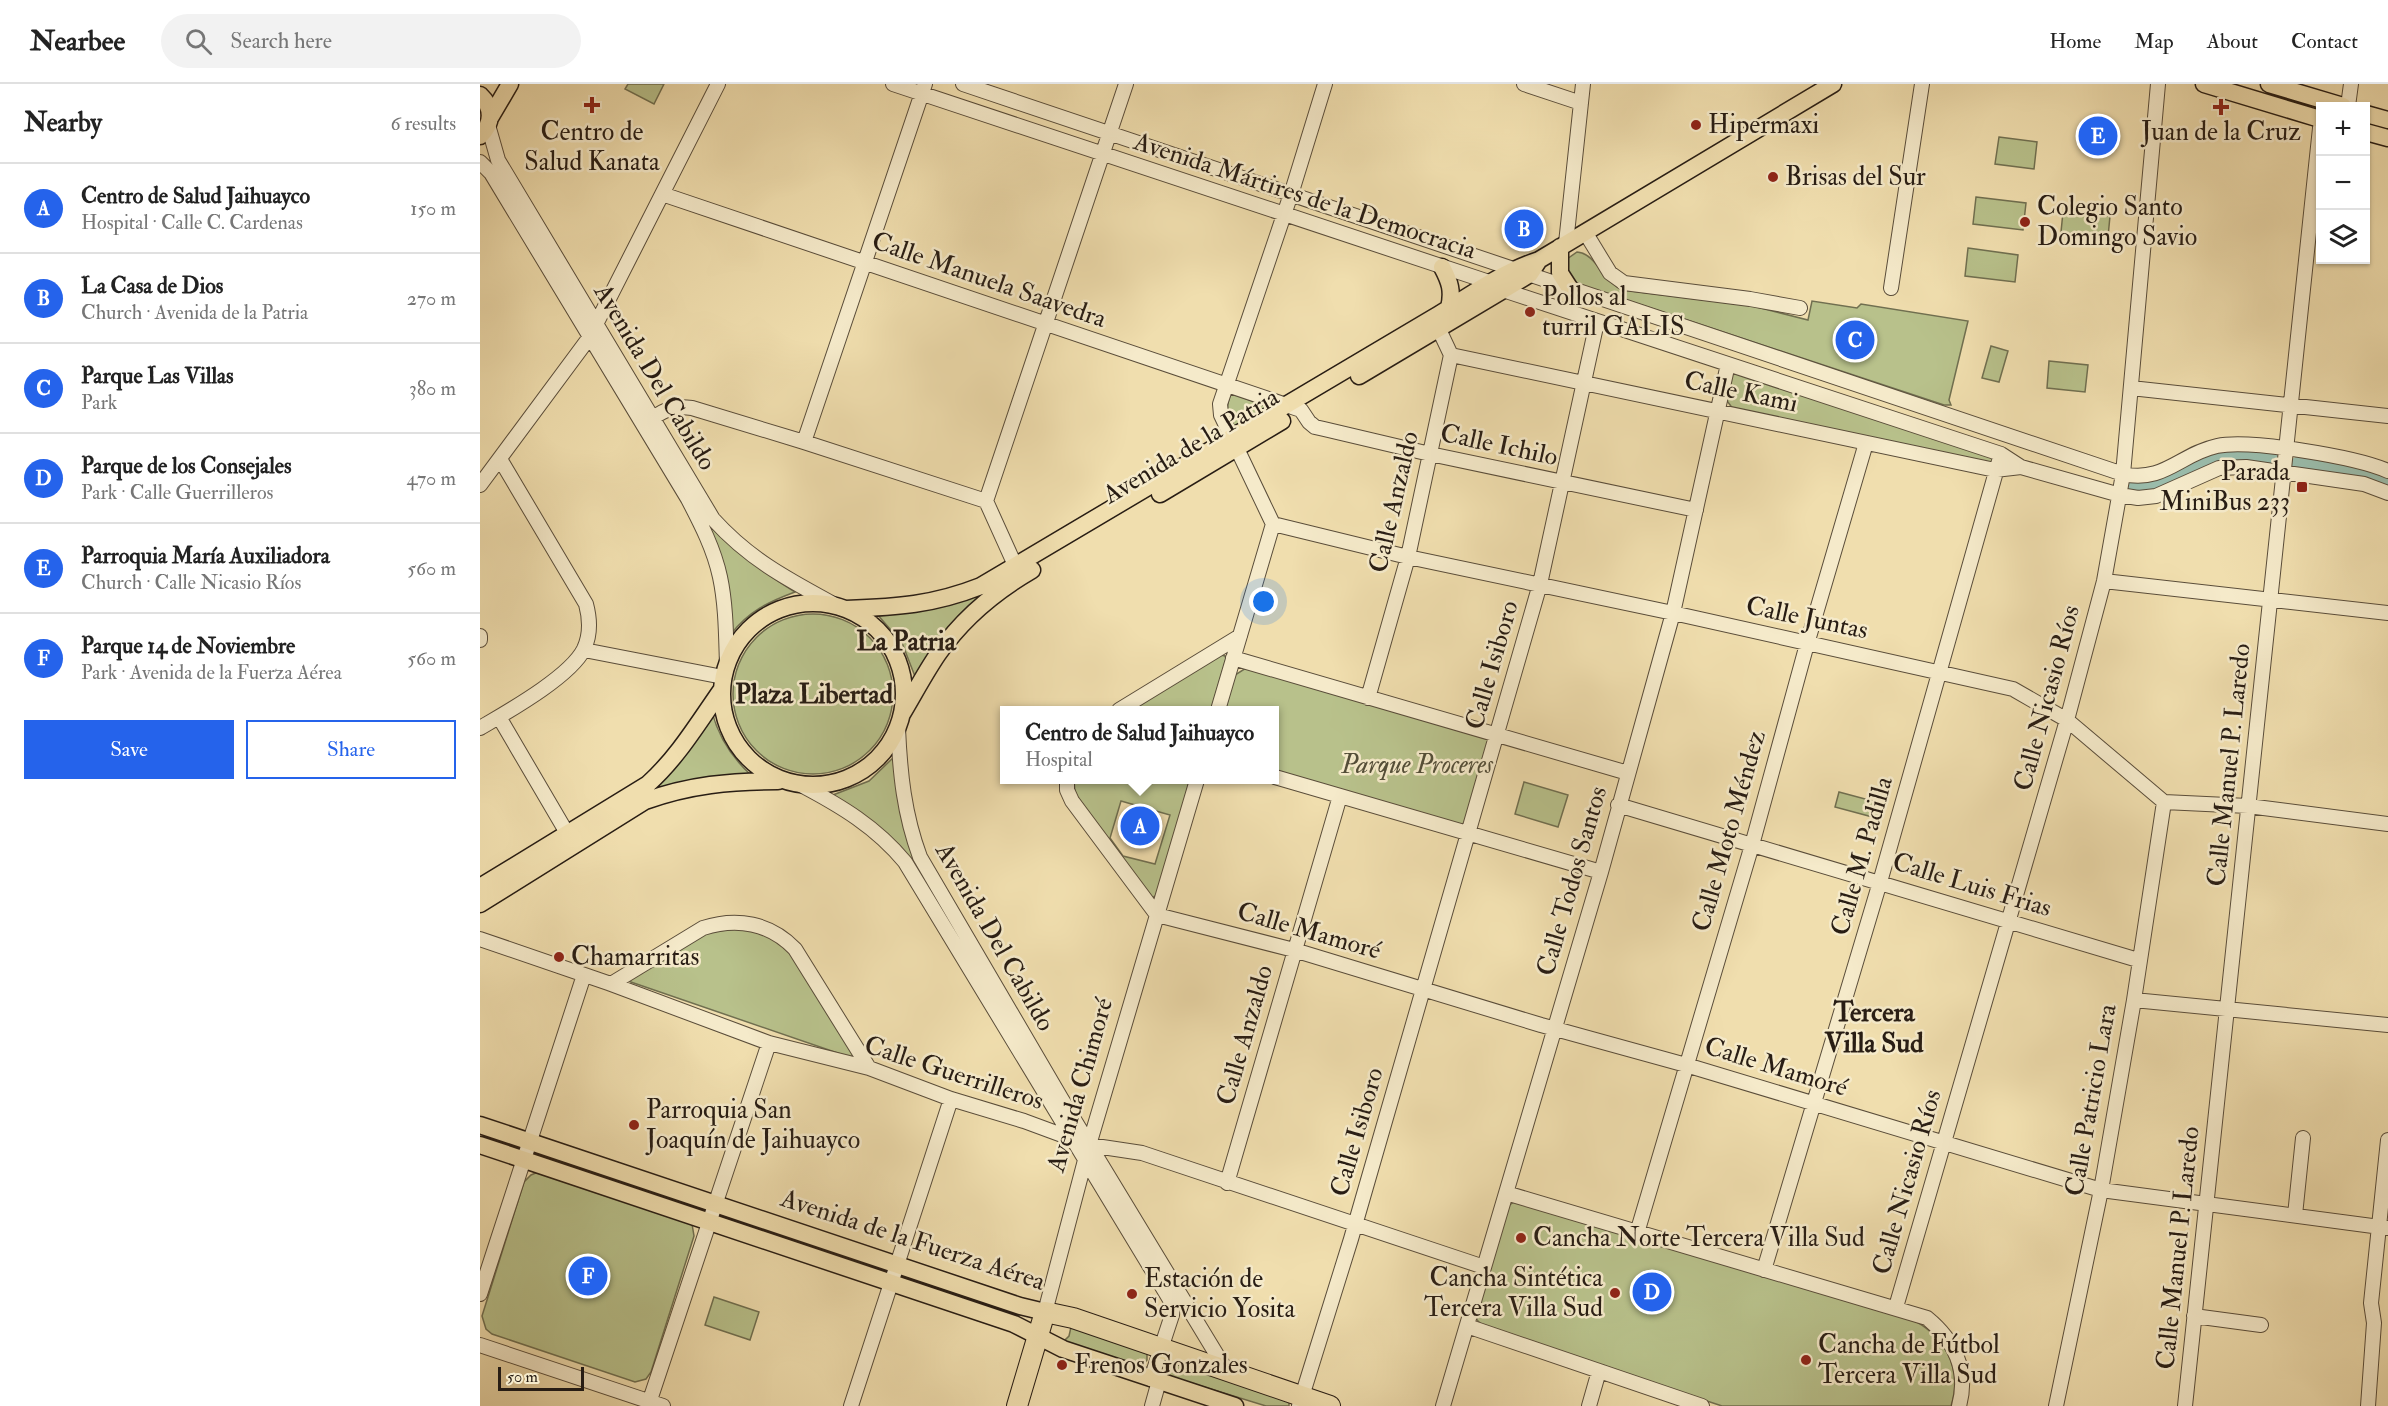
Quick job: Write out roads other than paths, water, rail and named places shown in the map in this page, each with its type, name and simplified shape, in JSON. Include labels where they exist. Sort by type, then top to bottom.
[{"type":"highway","name":"Avenida de la Fuerza Aérea","points":[[1045,1312],[1073,1318],[1162,1347],[1226,1370],[1300,1401],[1330,1406]]},
{"type":"highway","name":"Avenida Chimoré","points":[[1017,1406],[1045,1312]]},
{"type":"main road","points":[[484,130],[510,84]]},
{"type":"main road","name":"Avenida de la Patria","points":[[1436,324],[1449,308],[1535,267],[1563,245],[1833,84]]},
{"type":"main road","points":[[2204,84],[2316,118]]},
{"type":"main road","points":[[2269,84],[2325,102]]},
{"type":"main road","points":[[480,95],[489,107],[484,130]]},
{"type":"main road","points":[[2370,115],[2388,120]]},
{"type":"main road","points":[[2370,133],[2388,138]]},
{"type":"main road","points":[[1563,245],[1560,273],[1569,287]]},
{"type":"main road","points":[[1442,267],[1450,282],[1452,296],[1449,308]]},
{"type":"main road","name":"Avenida de la Patria","points":[[841,607],[928,603],[954,597],[1018,572],[1436,324],[1496,286],[1513,268],[1535,267]]},
{"type":"main road","name":"Avenida de la Patria","points":[[900,721],[938,654],[956,632],[1018,572]]},
{"type":"main road","points":[[480,887],[633,795],[661,772],[687,742],[724,677],[735,647],[747,632],[770,614],[798,604],[818,603],[841,607],[874,626],[887,640],[902,675],[904,695],[900,721],[883,754],[859,774],[831,784],[801,785],[782,781],[719,782],[671,791],[645,801],[480,903]]},
{"type":"main road","points":[[724,677],[725,718],[736,745],[756,766],[782,781]]},
{"type":"main road","name":"Avenida de la Fuerza Aérea","points":[[480,1125],[1020,1306],[1045,1312]]},
{"type":"main road","name":"Avenida de la Fuerza Aérea","points":[[480,1145],[1014,1324],[1063,1349],[1235,1406]]},
{"type":"street","points":[[480,485],[593,332],[718,84]]},
{"type":"street","name":"Avenida Mártires de la Democracia","points":[[893,84],[924,89],[1102,153],[1598,322],[2001,454],[2021,467],[2120,495],[2138,498],[2156,496],[2219,468],[2246,467],[2364,484],[2388,493]]},
{"type":"street","name":"Avenida Mártires de la Democracia","points":[[963,84],[1513,268]]},
{"type":"street","points":[[1018,572],[986,501],[1126,84]]},
{"type":"street","points":[[1219,706],[1273,524],[1221,416],[1220,404],[1291,194],[1325,84]]},
{"type":"street","points":[[1524,84],[1581,103]]},
{"type":"street","points":[[1563,245],[1583,84]]},
{"type":"street","points":[[1891,288],[1922,84]]},
{"type":"street","name":"Calle Nicasio Ríos","points":[[1896,1307],[2067,720],[2104,581],[2123,474],[2158,84]]},
{"type":"street","points":[[2348,102],[2350,84]]},
{"type":"street","points":[[804,442],[924,89]]},
{"type":"street","name":"Avenida Del Cabildo","points":[[484,130],[498,160],[705,531],[720,577],[724,602],[724,677]]},
{"type":"street","name":"Calle Manuel P. Laredo","points":[[2185,1406],[2293,406],[2317,156]]},
{"type":"street","name":"Avenida Del Cabildo","points":[[480,162],[491,173],[593,332],[653,418],[713,519],[746,552],[772,570],[841,607]]},
{"type":"street","name":"Calle Manuela Saavedra","points":[[662,194],[1294,408]]},
{"type":"street","points":[[1585,232],[1610,273],[1624,284],[1749,299],[1800,308]]},
{"type":"street","points":[[1535,267],[1569,287],[2123,474],[2146,477],[2205,449],[2227,444],[2288,450],[2368,463],[2388,471]]},
{"type":"street","name":"Calle Isiboro","points":[[1300,1401],[1355,1224],[1540,584],[1598,322]]},
{"type":"street","points":[[1436,324],[1451,356]]},
{"type":"street","name":"Calle Kami","points":[[1451,356],[1995,470],[2021,467]]},
{"type":"street","name":"Calle Anzaldo","points":[[1368,698],[1408,557],[1451,356]]},
{"type":"street","name":"Calle Todos Santos","points":[[1443,1406],[1601,872],[1673,613],[1728,364]]},
{"type":"street","points":[[2131,388],[2388,416]]},
{"type":"street","points":[[653,418],[675,406],[692,408],[986,501]]},
{"type":"street","name":"Calle Ichilo","points":[[1294,408],[1315,427],[1563,483],[1696,510]]},
{"type":"street","name":"Calle Moto Méndez","points":[[1637,1233],[1752,845],[1807,644],[1866,443]]},
{"type":"street","name":"Calle M. Padilla","points":[[1764,1270],[1880,882],[2001,454]]},
{"type":"street","points":[[480,728],[562,674],[584,650],[590,632],[590,618],[586,604],[500,459]]},
{"type":"street","name":"Calle Juntas","points":[[1273,524],[1408,557],[2013,689],[2067,720],[2164,802]]},
{"type":"street","points":[[2104,581],[2388,613]]},
{"type":"street","points":[[1127,706],[1240,636]]},
{"type":"street","points":[[584,650],[724,677]]},
{"type":"street","points":[[1233,658],[1628,772]]},
{"type":"street","points":[[499,717],[567,833]]},
{"type":"street","name":"Avenida Del Cabildo","points":[[900,721],[904,804],[920,857],[1089,1145],[1226,1370]]},
{"type":"street","points":[[1279,778],[1601,872]]},
{"type":"street","points":[[1066,784],[1072,801],[1157,915]]},
{"type":"street","name":"Avenida Chimoré","points":[[1045,1312],[1089,1145],[1196,784]]},
{"type":"street","name":"Avenida Del Cabildo","points":[[801,785],[867,824],[905,862],[1173,1306],[1155,1380],[1152,1406]]},
{"type":"street","name":"Calle Anzaldo","points":[[1227,1182],[1340,796]]},
{"type":"street","points":[[2164,802],[2248,806],[2388,824]]},
{"type":"street","name":"Calle Patricio Lara","points":[[2056,1406],[2101,1190],[2134,1000],[2138,960],[2164,802]]},
{"type":"street","name":"Calle Luis Frias","points":[[1618,806],[2138,960]]},
{"type":"street","name":"Calle Mamoré","points":[[1157,915],[1294,950],[2101,1190],[2383,1228]]},
{"type":"street","points":[[610,984],[703,928],[717,923],[754,924],[773,930],[795,950],[869,1068]]},
{"type":"street","name":"Calle Guerrilleros","points":[[480,939],[769,1043],[869,1068],[951,1099],[1089,1145],[1142,1153],[1484,1267]]},
{"type":"street","points":[[480,1294],[584,975]]},
{"type":"street","points":[[2134,1000],[2388,1025]]},
{"type":"street","points":[[480,1345],[654,1405],[716,1203],[769,1043]]},
{"type":"street","points":[[851,1406],[951,1099]]},
{"type":"street","points":[[2295,1215],[2303,1138]]},
{"type":"street","points":[[2368,1406],[2374,1323],[2371,1303],[2383,1228],[2388,1140]]},
{"type":"street","points":[[1506,1193],[1927,1318],[1944,1332],[1956,1350],[1961,1374],[1962,1405]]},
{"type":"street","points":[[2194,1316],[2261,1325]]},
{"type":"street","points":[[1467,1326],[1702,1406]]},
{"type":"street","points":[[1589,1406],[1599,1371]]},
{"type":"waterway","points":[[2133,486],[2153,484],[2204,461],[2222,457],[2239,456],[2274,460]]},
{"type":"waterway","points":[[2297,463],[2373,476],[2388,482]]},
{"type":"place","name":"Centro de Salud Kanata","points":[[592,105]]},
{"type":"place","name":"Juan de la Cruz","points":[[2221,107]]},
{"type":"place","name":"Hipermaxi","points":[[1696,125]]},
{"type":"place","name":"Parroquia María Auxiliadora","points":[[2098,136]]},
{"type":"place","name":"Brisas del Sur","points":[[1773,177]]},
{"type":"place","name":"Colegio Santo Domingo Savio","points":[[2025,222]]},
{"type":"place","name":"La Casa de Dios","points":[[1524,229]]},
{"type":"place","name":"Pollos al turril GALIS","points":[[1530,312]]},
{"type":"place","name":"Parque Las Villas","points":[[1855,340]]},
{"type":"place","name":"Parada MiniBus 233","points":[[2302,487]]},
{"type":"place","name":"Centro de Salud Jaihuayco","points":[[1140,826]]},
{"type":"place","name":"Chamarritas","points":[[559,957]]},
{"type":"place","name":"Parroquia San Joaquín de Jaihuayco","points":[[634,1125]]},
{"type":"place","name":"Cancha Norte Tercera Villa Sud","points":[[1521,1238]]},
{"type":"place","name":"Parque 14 de Noviembre","points":[[588,1276]]},
{"type":"place","name":"Parque de los Consejales","points":[[1652,1292]]},
{"type":"place","name":"Cancha Sintética Tercera Villa Sud","points":[[1615,1293]]},
{"type":"place","name":"Estación de Servicio Yosita","points":[[1132,1294]]},
{"type":"place","name":"Cancha de Fútbol Tercera Villa Sud","points":[[1806,1360]]},
{"type":"place","name":"Frenos Gonzales","points":[[1062,1365]]},
{"type":"district","name":"La Patria","points":[[906,641]]},
{"type":"district","name":"Plaza Libertad","points":[[814,694]]},
{"type":"district","name":"Tercera Villa Sud","points":[[1874,1028]]},
{"type":"park label","name":"Parque Proceres","points":[[1417,765]]}]
